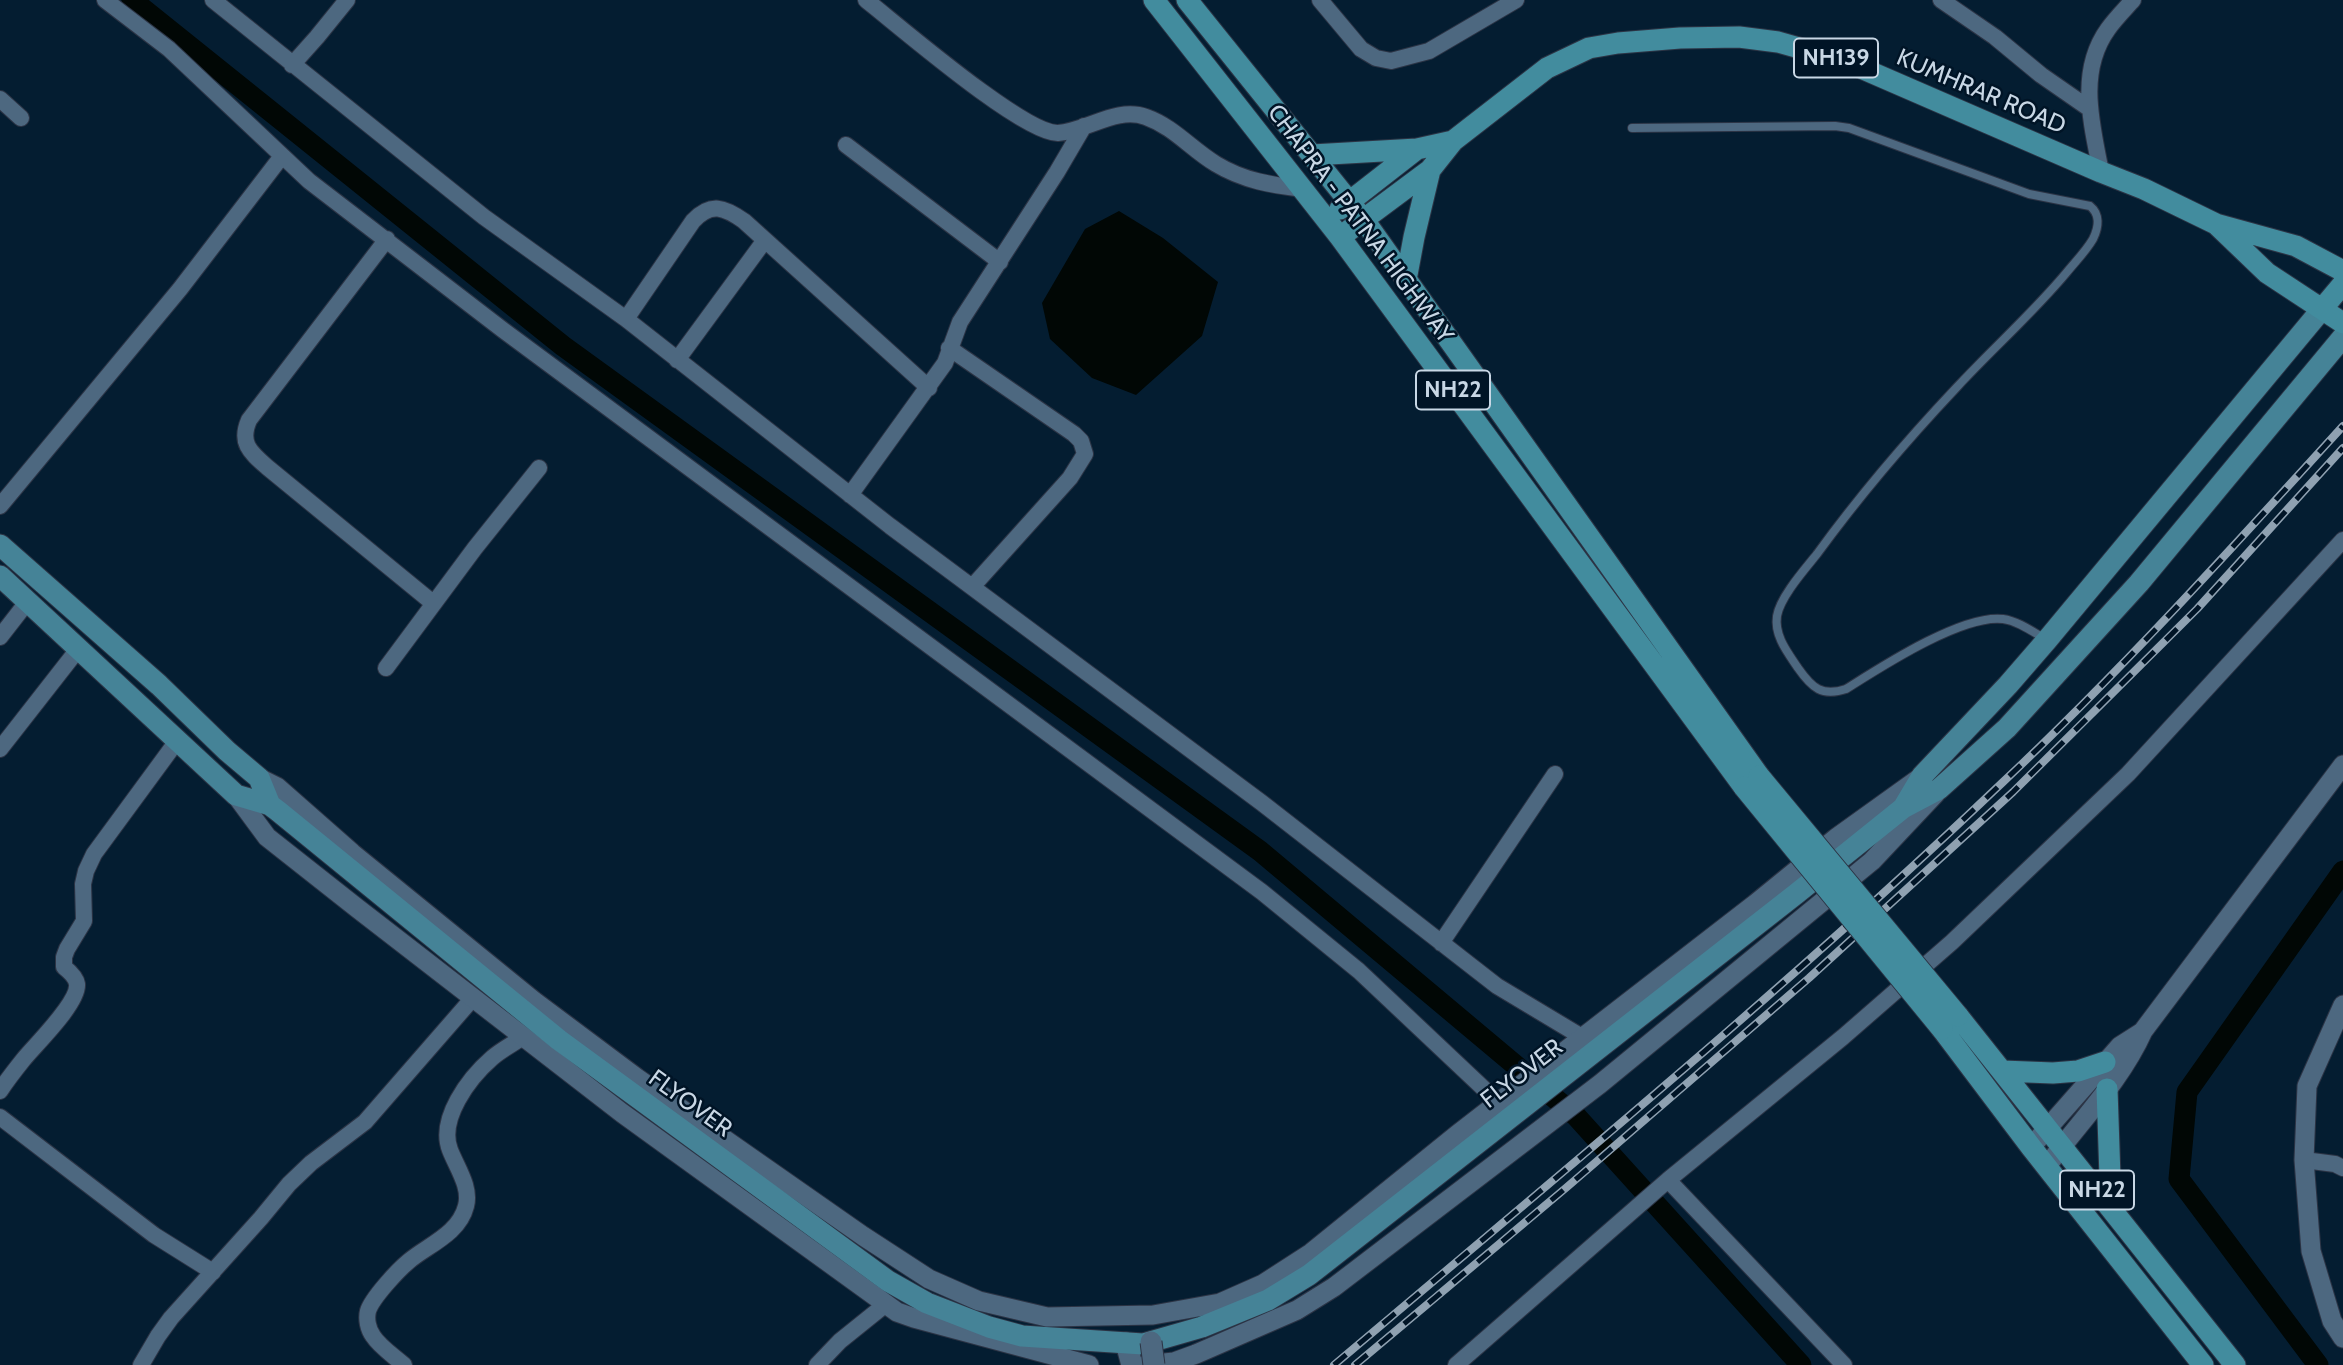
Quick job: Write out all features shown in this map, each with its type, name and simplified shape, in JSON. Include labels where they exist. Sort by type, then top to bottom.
[{"type":"highway","name":"CHAPRA - PATNA HIGHWAY","points":[[1154,0],[1340,237],[1752,781]]},
{"type":"highway","name":"CHAPRA - PATNA HIGHWAY","points":[[1187,0],[1364,220],[1752,781]]},
{"type":"highway","name":"KUMHRAR ROAD","points":[[1340,237],[1430,170],[1453,141],[1547,68],[1589,48],[1618,43],[1740,37],[1778,42],[1845,61],[2144,189],[2216,224],[2296,246],[2343,271]]},
{"type":"highway","name":"KUMHRAR ROAD","points":[[1326,219],[1417,149],[1453,141]]},
{"type":"highway","points":[[1312,155],[1417,149]]},
{"type":"highway","points":[[1406,279],[1413,237],[1430,170]]},
{"type":"highway","name":"KUMHRAR ROAD","points":[[2216,224],[2266,272],[2343,323]]},
{"type":"highway","points":[[2322,309],[2343,284]]},
{"type":"highway","name":"NH22","points":[[1752,781],[1950,1023],[2031,1147],[2203,1365]]},
{"type":"highway","name":"NH22","points":[[1950,1023],[2002,1072],[2235,1365]]},
{"type":"highway","points":[[2002,1072],[2078,1071],[2105,1062]]},
{"type":"highway","points":[[2107,1089],[2111,1207]]},
{"type":"main road","name":"FLYOVER","points":[[1903,808],[1922,776],[2047,640],[2322,309]]},
{"type":"main road","name":"FLYOVER","points":[[236,795],[274,808],[559,1040],[888,1281],[927,1303],[1011,1333],[1060,1340],[1143,1344],[1202,1327],[1268,1300],[1308,1275],[1903,808],[1940,789],[2007,728],[2139,583],[2343,337]]},
{"type":"main road","points":[[0,545],[159,685],[259,778]]},
{"type":"main road","points":[[0,576],[236,795]]},
{"type":"main road","name":"FLYOVER","points":[[259,778],[274,808]]},
{"type":"main road","points":[[1150,1342],[1154,1365]]},
{"type":"main road","points":[[1126,1343],[1132,1365]]},
{"type":"street","points":[[105,0],[169,49],[309,181],[514,338],[1262,892],[1506,1097]]},
{"type":"street","points":[[213,0],[484,217],[626,319],[850,495],[1251,794],[1506,992],[1581,1037]]},
{"type":"street","points":[[292,65],[347,0]]},
{"type":"street","points":[[866,0],[1006,110],[1040,129],[1057,133],[1121,115],[1142,115],[1168,126],[1215,164],[1233,173],[1255,182],[1303,189]]},
{"type":"street","points":[[1320,0],[1361,49],[1376,58],[1391,61],[1429,51],[1516,0]]},
{"type":"street","points":[[1941,0],[2090,109]]},
{"type":"street","points":[[2101,172],[2090,109],[2089,86],[2099,47],[2107,30],[2133,0]]},
{"type":"street","points":[[0,99],[22,118]]},
{"type":"street","points":[[850,495],[945,363],[960,322],[1084,126]]},
{"type":"street","points":[[846,145],[1000,262]]},
{"type":"street","points":[[0,506],[172,299],[282,156]]},
{"type":"street","points":[[626,319],[702,211],[715,208],[730,211],[929,388]]},
{"type":"street","points":[[387,239],[249,420],[245,430],[246,444],[267,467],[433,603]]},
{"type":"street","points":[[677,360],[765,240]]},
{"type":"street","points":[[949,348],[1053,418],[1081,441],[1085,454],[1070,478],[972,587]]},
{"type":"street","points":[[386,668],[433,603],[539,468]]},
{"type":"street","points":[[1456,1365],[1668,1180],[1843,1037],[1962,933],[2128,774],[2343,540]]},
{"type":"street","points":[[0,637],[27,601]]},
{"type":"street","points":[[0,748],[79,648]]},
{"type":"street","points":[[0,1091],[24,1058],[55,1024],[75,994],[77,985],[65,967],[64,957],[85,921],[83,884],[86,871],[94,854],[177,741]]},
{"type":"street","points":[[2047,1166],[2132,1055],[2143,1031],[2343,765]]},
{"type":"street","points":[[1441,943],[1555,774]]},
{"type":"street","points":[[259,778],[277,787],[352,853],[534,1001],[637,1078],[863,1236],[929,1279],[978,1301],[1047,1317],[1153,1315],[1220,1303],[1263,1284],[1311,1253],[1581,1037],[1755,904],[1836,838],[1922,776]]},
{"type":"street","points":[[1146,1365],[1174,1362],[1196,1354],[1313,1302],[1600,1084],[1872,861],[1940,789]]},
{"type":"street","points":[[236,795],[267,837],[622,1113],[897,1312],[1089,1365]]},
{"type":"street","points":[[141,1365],[158,1336],[188,1297],[298,1174],[365,1122],[473,998]]},
{"type":"street","points":[[2343,1005],[2307,1086],[2304,1160],[2311,1251],[2332,1321],[2343,1338]]},
{"type":"street","points":[[2031,1147],[2120,1046],[2143,1031]]},
{"type":"street","points":[[404,1365],[374,1338],[367,1324],[368,1309],[407,1262],[458,1222],[466,1207],[467,1191],[446,1136],[448,1122],[465,1090],[490,1060],[523,1037]]},
{"type":"street","points":[[0,1117],[154,1236],[213,1272]]},
{"type":"street","points":[[2304,1160],[2335,1164],[2343,1168]]},
{"type":"street","points":[[1668,1180],[1844,1365]]},
{"type":"street","points":[[817,1365],[840,1341],[886,1304]]},
{"type":"lane","points":[[1632,128],[1849,128],[2029,194],[2090,206],[2096,211],[2098,222],[2094,237],[2081,256],[2025,320],[1957,386],[1858,500],[1792,587],[1777,615],[1777,628],[1782,643],[1803,675],[1813,686],[1832,694],[1846,690],[1885,665],[1944,635],[1980,621],[2001,619],[2013,622],[2047,640]]},
{"type":"shaded area","points":[[1119,211],[1163,238],[1218,282],[1202,336],[1136,395],[1092,378],[1050,339],[1042,303],[1085,229]]},
{"type":"waterway","points":[[132,0],[563,346],[1260,851],[1576,1116],[1801,1365]]},
{"type":"waterway","points":[[2318,1365],[2179,1179],[2187,1092],[2343,871]]},
{"type":"railway","points":[[1334,1365],[1757,1006],[1922,858],[2048,739],[2134,652],[2343,426]]},
{"type":"railway","points":[[1355,1365],[1809,978],[2013,792],[2197,609],[2343,448]]}]
